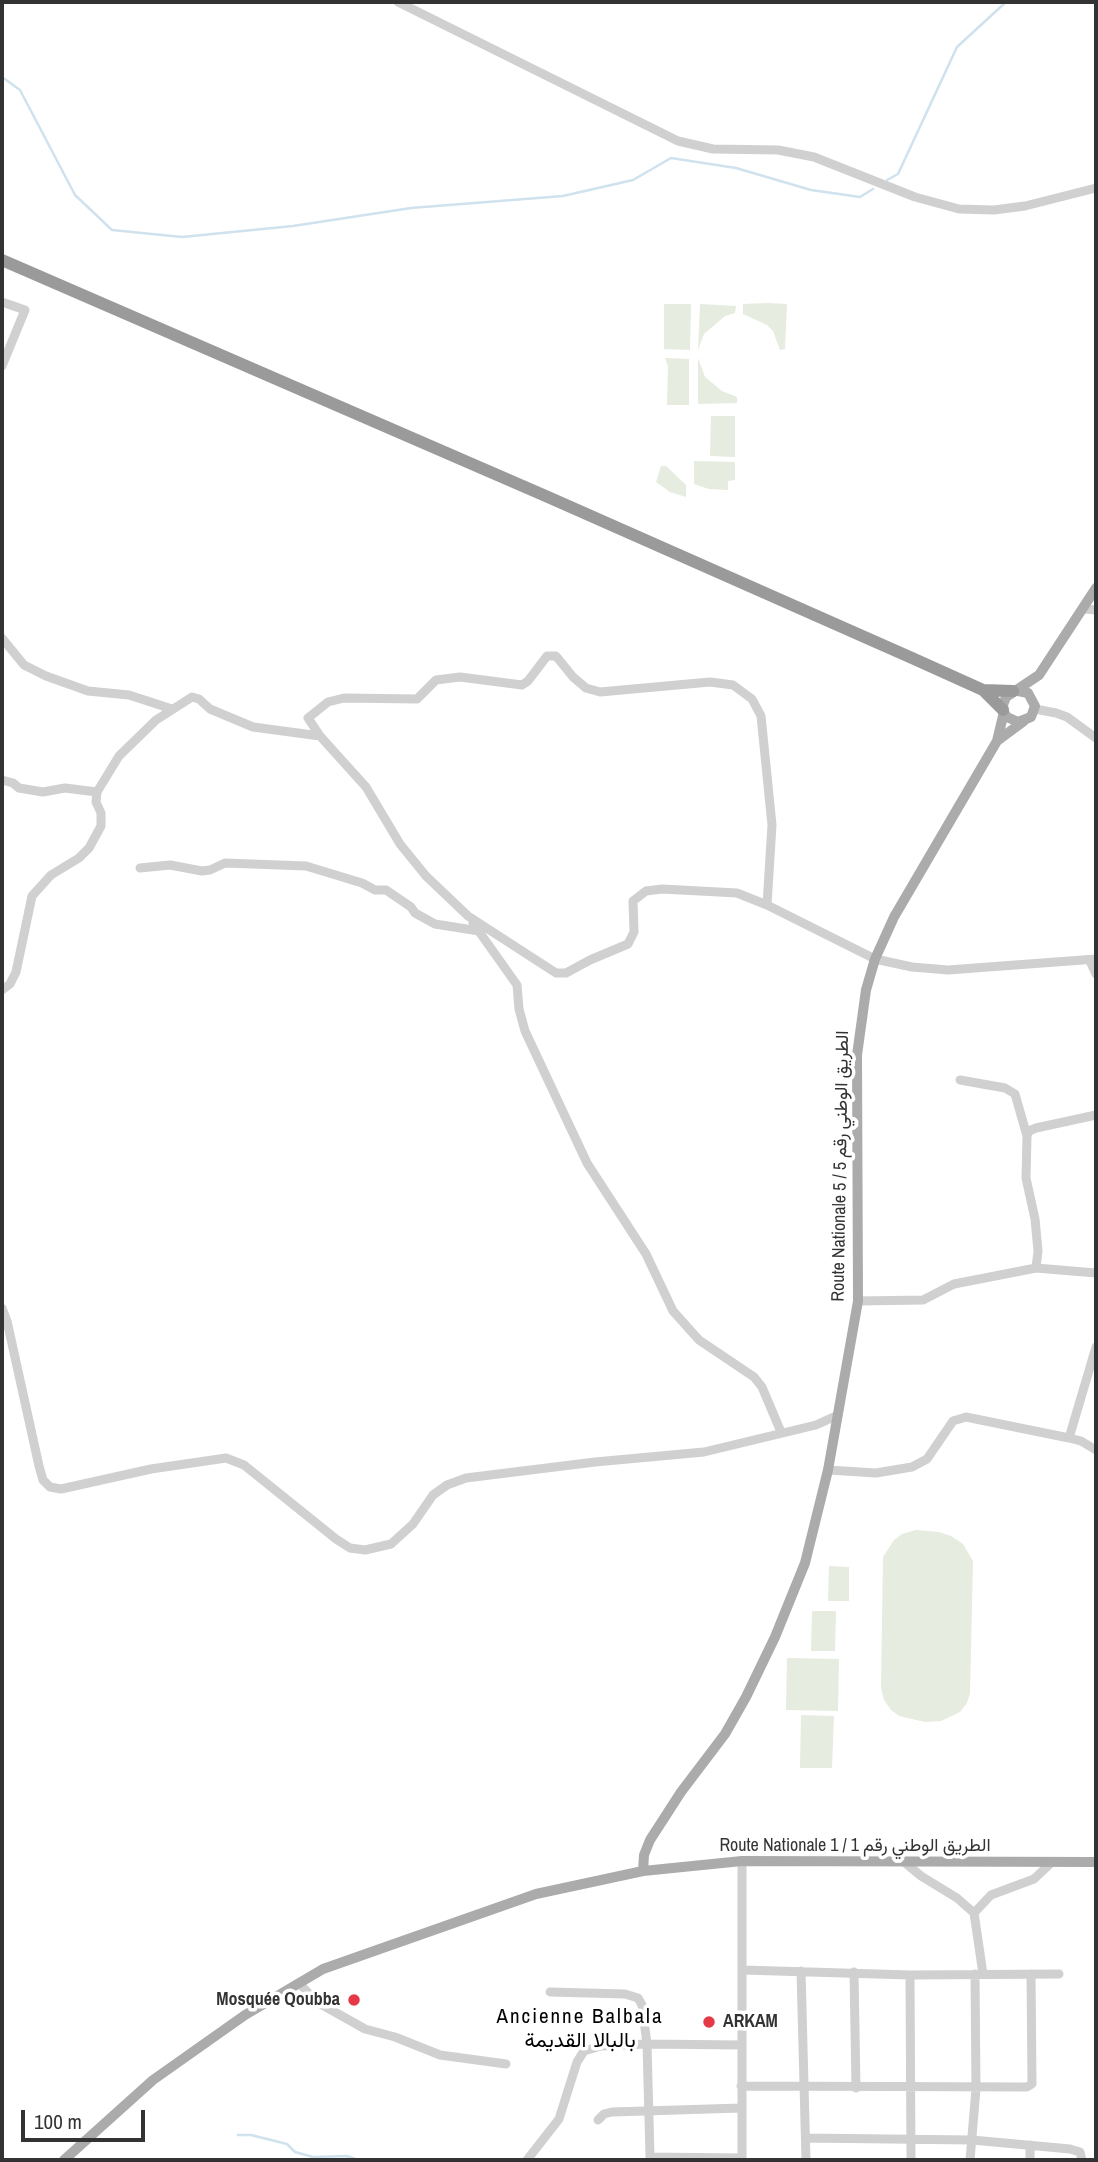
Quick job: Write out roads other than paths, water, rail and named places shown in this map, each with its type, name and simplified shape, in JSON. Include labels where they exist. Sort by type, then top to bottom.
[{"type":"highway","points":[[2,260],[548,497],[983,690],[1004,711]]},
{"type":"highway","points":[[983,690],[1016,691]]},
{"type":"main road","points":[[997,741],[1004,701],[1039,675],[1096,589]]},
{"type":"main road","points":[[997,741],[1031,717],[1039,675]]},
{"type":"main road","points":[[1016,691],[1028,693],[1034,706]]},
{"type":"main road","points":[[1004,711],[1013,721],[1024,721]]},
{"type":"main road","name":"Route Nationale 5 / الطريق الوطني رقم 5","points":[[643,1871],[644,1855],[650,1840],[681,1791],[725,1734],[766,1659],[805,1563],[828,1470],[858,1301],[857,1055],[862,1006],[875,959],[905,897],[997,741]]},
{"type":"main road","name":"Route Nationale 1 / الطريق الوطني رقم 1","points":[[64,2160],[153,2080],[245,2014],[323,1969],[536,1894],[643,1871],[743,1861],[1096,1862]]},
{"type":"street","points":[[398,2],[678,141],[713,149],[778,150],[814,157],[915,197],[959,209],[994,211],[1014,208],[1096,188]]},
{"type":"street","points":[[2,302],[25,310],[2,366]]},
{"type":"street","points":[[1084,609],[1096,610]]},
{"type":"street","points":[[2,638],[24,664],[46,676],[88,691],[130,695],[172,709]]},
{"type":"street","points":[[767,905],[772,825],[761,716],[752,699],[733,685],[710,682],[600,692],[586,688],[556,656],[547,656],[522,685],[460,677],[436,680],[417,698],[344,698],[328,702],[309,718],[320,736],[366,787],[400,844],[426,876],[468,916],[556,973],[566,973],[631,941],[634,932],[633,901],[646,891],[662,889],[737,893],[767,905],[875,959],[912,967],[948,970],[1093,960],[1096,974]]},
{"type":"street","points":[[2,990],[10,984],[16,972],[32,896],[51,875],[79,858],[97,834],[102,819],[96,802],[97,792],[119,756],[138,736],[192,697],[199,699],[210,709],[253,727],[320,736]]},
{"type":"street","points":[[1034,706],[1068,717],[1096,738]]},
{"type":"street","points":[[2,780],[19,788],[43,792],[74,788],[97,792]]},
{"type":"street","points":[[140,868],[170,865],[202,871],[225,863],[306,866],[362,883],[375,890],[386,890],[411,907],[415,913],[435,924],[479,931]]},
{"type":"street","points":[[468,916],[517,985],[519,1009],[525,1031],[587,1163],[646,1254],[673,1311],[699,1340],[754,1377],[762,1387],[781,1432]]},
{"type":"street","points":[[960,1080],[1005,1088],[1015,1094],[1027,1136],[1026,1178],[1035,1219],[1038,1251],[1036,1268]]},
{"type":"street","points":[[1027,1136],[1029,1131],[1036,1128],[1096,1115]]},
{"type":"street","points":[[858,1301],[923,1300],[954,1284],[1036,1268],[1096,1273]]},
{"type":"street","points":[[2,1308],[39,1466],[43,1480],[50,1487],[68,1488],[151,1469],[226,1458],[244,1465],[336,1539],[350,1548],[365,1550],[391,1544],[413,1524],[433,1495],[447,1485],[466,1478],[704,1452],[816,1424],[838,1415]]},
{"type":"street","points":[[1069,1438],[1096,1347]]},
{"type":"street","points":[[828,1470],[876,1473],[912,1467],[927,1459],[953,1421],[965,1417],[1081,1441],[1096,1450]]},
{"type":"street","points":[[550,1992],[625,1994],[638,1998],[642,2005],[647,2044],[650,2157],[742,2159],[743,1861]]},
{"type":"street","points":[[903,1861],[921,1877],[957,1898],[974,1913],[979,1974],[976,2089],[970,2160]]},
{"type":"street","points":[[974,1913],[991,1895],[1034,1879],[1052,1862]]},
{"type":"street","points":[[743,1970],[910,1975],[1059,1974]]},
{"type":"street","points":[[801,1971],[806,2160]]},
{"type":"street","points":[[854,1972],[856,2088]]},
{"type":"street","points":[[741,2086],[976,2089],[1027,2087],[1032,2084],[1031,1974]]},
{"type":"street","points":[[910,1975],[911,2160]]},
{"type":"street","points":[[299,1983],[317,2002],[365,2029],[395,2037],[440,2055],[506,2064]]},
{"type":"street","points":[[527,2160],[559,2119],[577,2062],[584,2051],[601,2046],[647,2044],[741,2045]]},
{"type":"street","points":[[598,2120],[604,2114],[612,2112],[741,2108]]},
{"type":"street","points":[[806,2138],[972,2140],[1070,2149],[1080,2152],[1082,2160]]},
{"type":"street","points":[[1030,2146],[1030,2160]]},
{"type":"waterway","points":[[887,180],[898,174],[957,47],[1006,2]]},
{"type":"waterway","points":[[2,77],[20,90],[75,195],[112,230],[182,237],[293,226],[411,208],[563,196],[633,180],[671,158],[736,168],[811,190],[860,197],[873,189]]},
{"type":"waterway","points":[[238,2135],[251,2135],[287,2144],[295,2152],[313,2157],[347,2156],[358,2160]]},
{"type":"place","name":"Mosquée Qoubba","points":[[354,2000]]},
{"type":"place","name":"ARKAM","points":[[709,2022]]},
{"type":"district","name":"Ancienne Balbala بالبالا القديمة","points":[[580,2029]]}]
